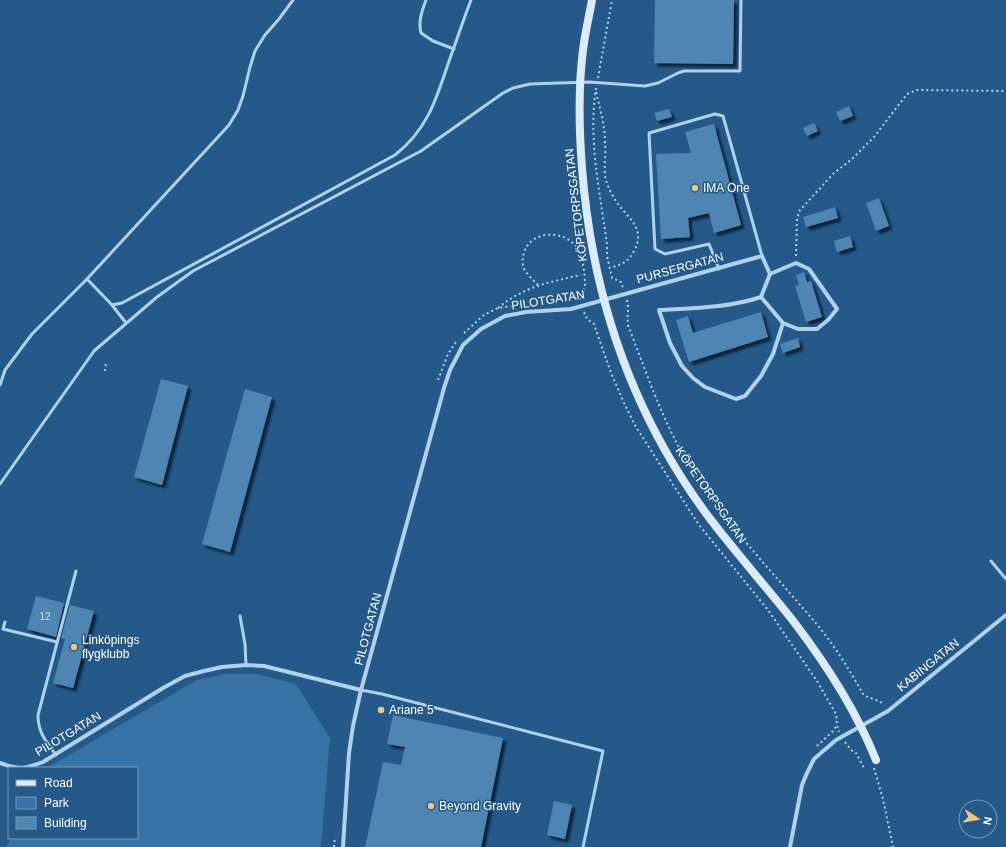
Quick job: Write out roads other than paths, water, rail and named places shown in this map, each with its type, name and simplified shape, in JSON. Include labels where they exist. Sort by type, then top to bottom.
[{"type":"street","name":"KÖPETORPSGATAN","points":[[592,0],[583,50],[580,82],[580,145],[584,195],[595,264],[604,300],[617,344],[636,395],[669,458],[710,519],[808,641],[829,671],[861,727],[876,760]]},
{"type":"street","name":"PURSERGATAN","points":[[604,300],[762,256]]},
{"type":"street","points":[[761,297],[770,274],[762,256]]},
{"type":"street","points":[[761,297],[782,323],[798,329],[817,329],[828,320],[837,309],[809,269],[796,263],[770,274]]},
{"type":"street","points":[[761,297],[743,303],[726,306],[659,310],[670,343],[682,366],[693,378],[705,387],[736,399],[745,396],[761,376],[773,354],[782,323]]},
{"type":"street","name":"PILOTGATAN","points":[[30,767],[56,755],[163,688],[185,676],[222,667],[246,665],[264,666],[361,690],[444,388],[456,357],[463,345],[481,329],[506,316],[526,312],[557,310],[582,306],[604,300]]},
{"type":"street","name":"KABINGATAN","points":[[790,847],[802,785],[814,759],[836,740],[888,711],[1006,615]]},
{"type":"street","points":[[343,847],[349,752],[361,690]]},
{"type":"street","name":"PILOTGATAN","points":[[0,764],[12,767]]},
{"type":"lane","points":[[0,385],[5,370],[32,334],[87,279],[229,125],[244,96],[250,67],[255,52],[265,35],[293,0]]},
{"type":"lane","points":[[426,0],[420,19],[419,26],[421,33],[433,41],[454,49]]},
{"type":"lane","points":[[112,305],[122,303],[395,154],[408,145],[420,130],[434,105],[471,0]]},
{"type":"lane","points":[[0,484],[94,351],[157,297],[193,271],[421,151],[503,93],[513,88],[530,84],[580,82],[645,86],[658,83],[684,71],[740,71],[741,0]]},
{"type":"lane","points":[[719,269],[709,244],[665,254],[655,249],[649,133],[715,114],[723,116],[762,256]]},
{"type":"lane","points":[[87,279],[112,305],[126,323]]},
{"type":"lane","points":[[991,561],[1006,578]]},
{"type":"lane","points":[[56,755],[42,736],[38,724],[38,715],[76,570]]},
{"type":"lane","points":[[240,616],[245,644],[246,665]]},
{"type":"lane","points":[[5,622],[3,629],[57,642]]},
{"type":"lane","points":[[361,690],[382,694],[603,751],[583,847]]},
{"type":"place","name":"IMA One","points":[[695,188]]},
{"type":"place","name":"Linköpings flygklubb","points":[[74,647]]},
{"type":"place","name":"Ariane 5","points":[[381,710]]},
{"type":"place","name":"Beyond Gravity","points":[[431,806]]}]
